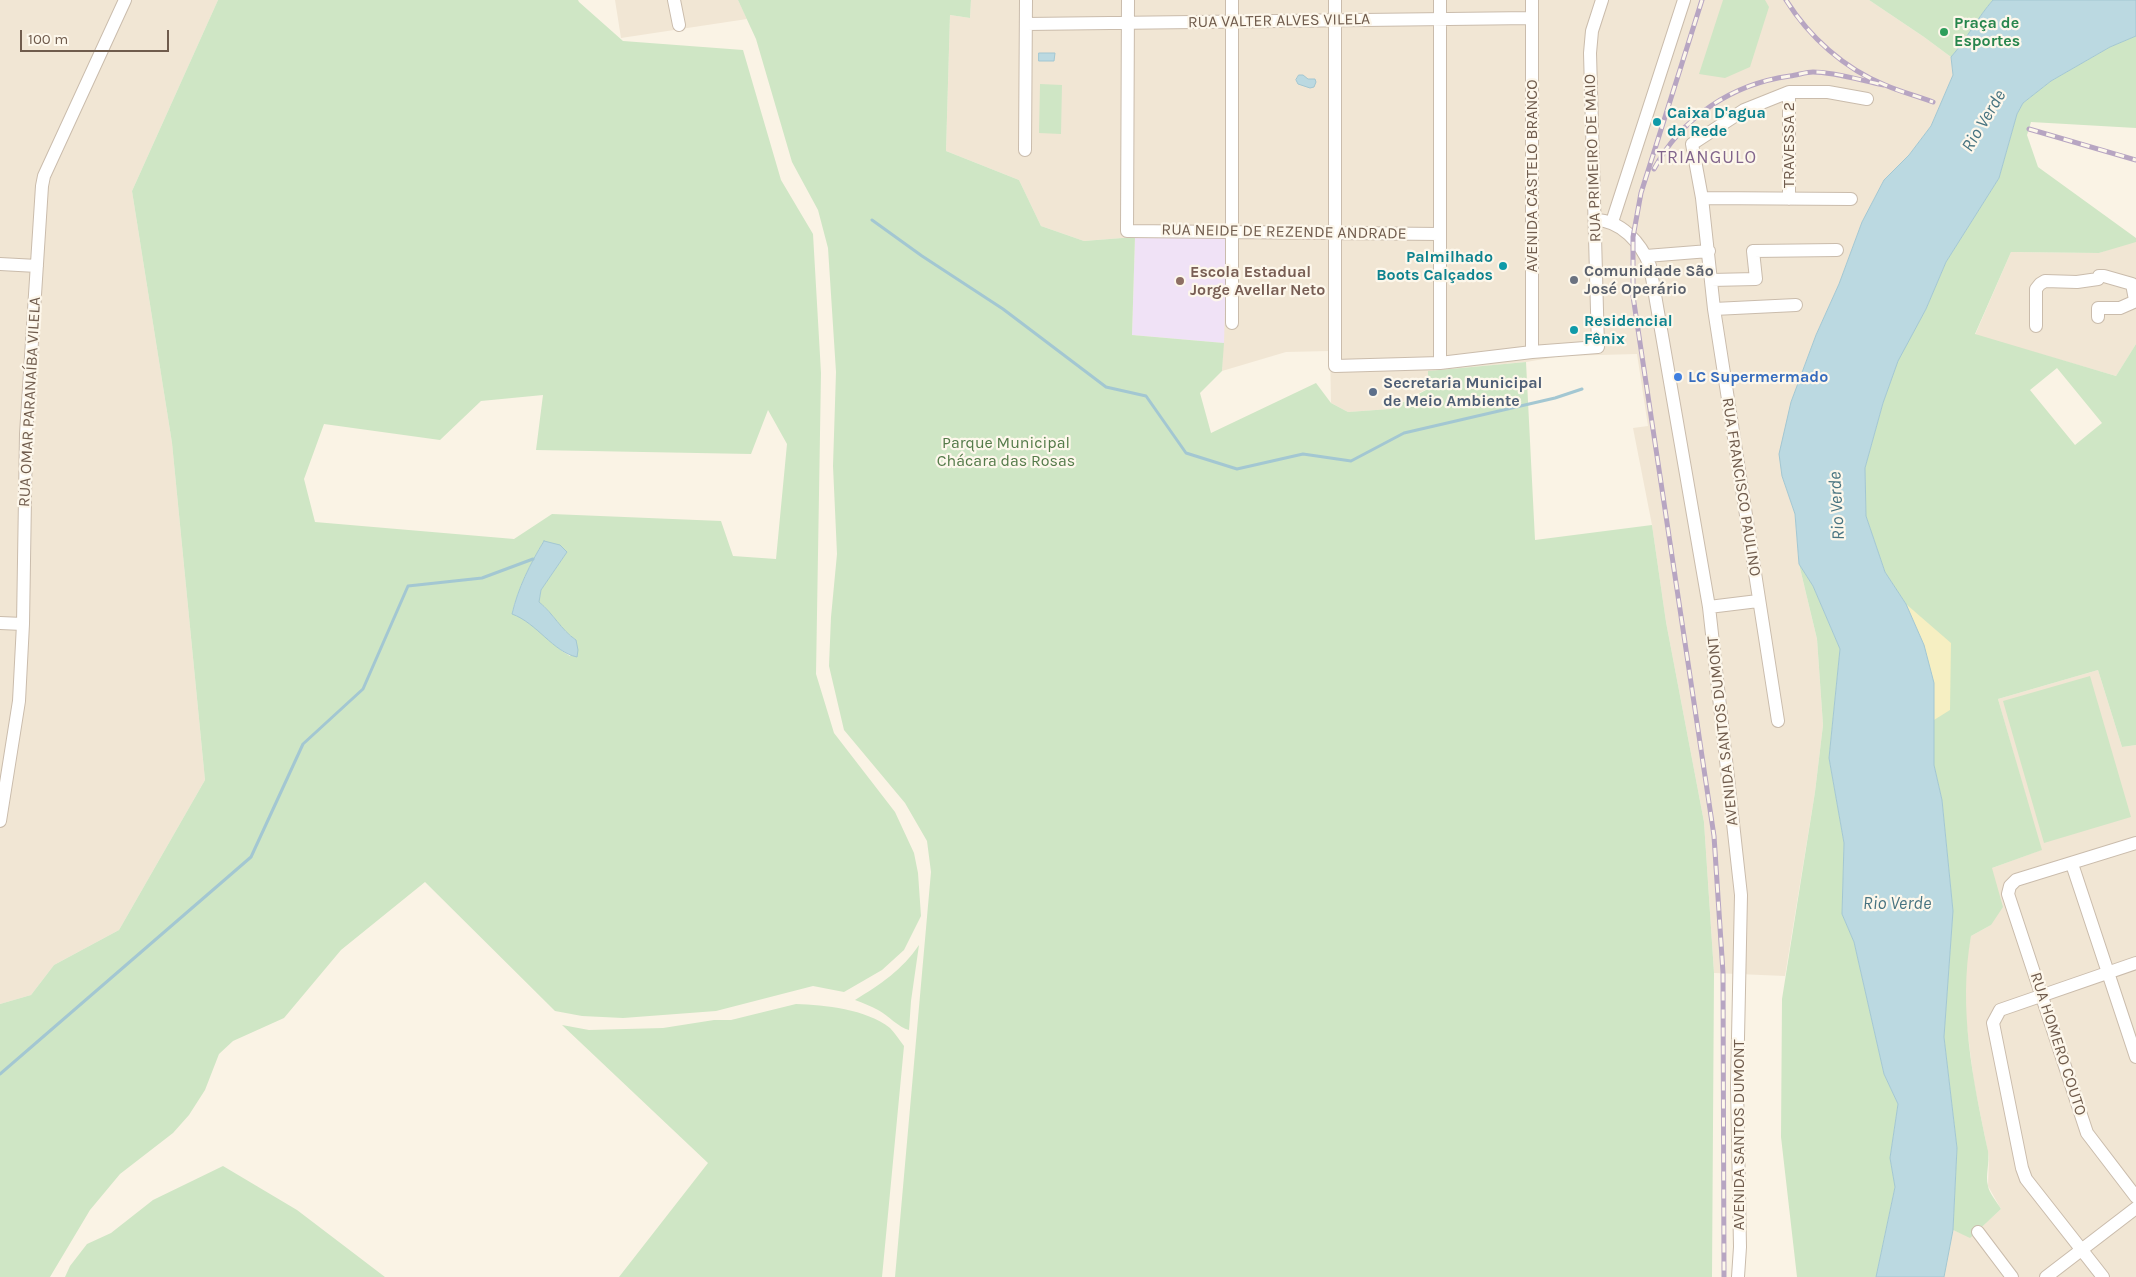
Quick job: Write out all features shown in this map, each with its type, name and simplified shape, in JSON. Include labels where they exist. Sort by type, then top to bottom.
[{"type":"street","name":"RUA OMAR PARANAÍBA VILELA","points":[[0,820],[18,710],[24,624],[26,434],[44,176],[125,0]]},
{"type":"street","points":[[674,0],[678,25]]},
{"type":"street","points":[[1024,150],[1026,0]]},
{"type":"street","points":[[1128,0],[1128,22]]},
{"type":"street","points":[[1232,0],[1232,323]]},
{"type":"street","points":[[1335,0],[1335,366],[1440,363],[1532,352]]},
{"type":"street","points":[[1440,0],[1440,363]]},
{"type":"street","name":"AVENIDA CASTELO BRANCO","points":[[1532,0],[1532,352]]},
{"type":"street","name":"RUA PRIMEIRO DE MAIO","points":[[1532,352],[1598,347],[1590,53],[1592,31],[1602,0]]},
{"type":"street","points":[[1595,220],[1612,222],[1684,0]]},
{"type":"street","name":"RUA VALTER ALVES VILELA","points":[[1026,24],[1532,18]]},
{"type":"street","name":"RUA NEIDE DE REZENDE ANDRADE","points":[[1128,22],[1127,231],[1440,234]]},
{"type":"street","name":"RUA FRANCISCO PAULINO","points":[[1778,721],[1714,309],[1702,198],[1692,144],[1744,110],[1789,92],[1828,92],[1867,99]]},
{"type":"street","name":"TRAVESSA 2","points":[[1789,92],[1789,199]]},
{"type":"street","points":[[1702,198],[1851,199]]},
{"type":"street","name":"AVENIDA SANTOS DUMONT","points":[[1612,222],[1633,238],[1646,256],[1650,266],[1709,608],[1741,895],[1737,1084],[1740,1247],[1738,1277]]},
{"type":"street","points":[[1712,280],[1756,279],[1753,251],[1837,250]]},
{"type":"street","points":[[1646,256],[1709,251]]},
{"type":"street","points":[[0,264],[37,266]]},
{"type":"street","points":[[2036,326],[2036,290],[2045,281],[2077,282],[2098,279],[2099,276],[2104,276],[2132,284],[2135,301],[2120,308],[2098,308],[2098,317]]},
{"type":"street","points":[[1714,309],[1796,305]]},
{"type":"street","points":[[1709,608],[1758,601]]},
{"type":"street","points":[[0,623],[24,624]]},
{"type":"street","points":[[2136,843],[2072,864],[2136,1056]]},
{"type":"street","name":"RUA HOMERO COUTO","points":[[2072,864],[2016,880],[2010,886],[2008,894],[2087,1133],[2136,1197]]},
{"type":"street","points":[[2103,1277],[2026,1179],[2022,1168],[1993,1023],[2000,1010],[2136,963]]},
{"type":"street","points":[[2046,1277],[2136,1208]]},
{"type":"street","points":[[1978,1232],[2012,1277]]},
{"type":"shaded area","points":[[0,0],[218,0],[132,191],[172,443],[205,780],[119,930],[54,965],[31,995],[0,1004]]},
{"type":"shaded area","points":[[615,0],[738,0],[747,19],[621,38]]},
{"type":"shaded area","points":[[971,0],[1869,0],[1951,57],[1953,75],[1931,126],[1909,155],[1884,180],[1862,222],[1791,402],[1782,476],[1795,514],[1799,564],[1817,639],[1823,725],[1815,792],[1785,976],[1714,973],[1704,822],[1666,622],[1652,525],[1633,428],[1648,426],[1637,354],[1562,356],[1526,362],[1429,371],[1428,388],[1390,409],[1348,412],[1331,403],[1330,351],[1286,352],[1222,371],[1227,238],[1135,237],[1084,241],[1041,226],[1019,180],[946,151],[950,15],[970,18]]},
{"type":"shaded area","name":"Escola Estadual Jorge Avellar Neto","points":[[1135,237],[1227,237],[1224,343],[1132,335]]},
{"type":"shaded area","points":[[2134,241],[2136,242],[2136,344],[2116,376],[1975,335],[2011,252],[2099,253]]},
{"type":"shaded area","points":[[2098,670],[2122,747],[2136,745],[2136,1277],[1944,1277],[1953,1230],[1970,1237],[2001,1209],[1988,1186],[1989,1157],[1974,1083],[1965,1012],[1966,961],[1971,936],[1991,925],[1992,868],[2041,850],[1998,699]]},
{"type":"green space","points":[[218,0],[578,0],[623,41],[743,50],[781,180],[813,234],[821,373],[816,674],[834,733],[895,812],[914,853],[918,873],[921,916],[904,950],[882,970],[844,992],[813,986],[716,1011],[623,1018],[582,1016],[555,1011],[425,882],[341,950],[284,1018],[233,1041],[219,1054],[205,1090],[189,1115],[173,1133],[120,1174],[90,1210],[50,1277],[0,1277],[0,1004],[31,995],[54,965],[119,930],[205,780],[172,443],[132,191]],"holes":[[[543,395],[536,450],[751,454],[768,410],[787,444],[776,559],[733,556],[721,521],[552,514],[514,539],[315,522],[304,479],[324,424],[440,440],[481,401]],[[544,541],[567,552],[541,590],[539,602],[576,640],[570,656],[525,619],[512,613],[525,576]]]},
{"type":"green space","name":"Parque Municipal Chácara das Rosas","points":[[738,0],[971,0],[970,18],[950,15],[946,151],[1019,180],[1041,226],[1084,241],[1135,237],[1132,335],[1224,343],[1222,371],[1200,393],[1211,433],[1316,383],[1331,403],[1348,412],[1390,409],[1428,389],[1428,371],[1526,362],[1535,540],[1652,525],[1666,622],[1704,822],[1714,973],[1712,1277],[895,1277],[931,872],[927,841],[905,803],[844,730],[829,666],[837,554],[833,466],[836,372],[828,248],[818,210],[792,162],[756,39]]},
{"type":"green space","points":[[1723,0],[1765,0],[1769,7],[1750,67],[1725,78],[1699,74]]},
{"type":"green space","name":"Praça de Esportes","points":[[1869,0],[1993,0],[1951,57]]},
{"type":"green space","points":[[2136,36],[2136,128],[2031,122],[2027,135],[2038,167],[2136,238],[2136,242],[2099,253],[2011,252],[1975,334],[2116,376],[2136,344],[2136,745],[2122,747],[2098,670],[1998,699],[2042,850],[1992,868],[2003,907],[1991,925],[1971,936],[1966,990],[1969,1044],[1977,1098],[1988,1151],[1988,1186],[1991,1195],[2001,1209],[1970,1238],[1953,1230],[1957,1148],[1944,1037],[1953,911],[1942,800],[1934,765],[1934,683],[1924,645],[1906,604],[1885,572],[1866,516],[1865,468],[1883,403],[1898,360],[1926,309],[1946,262],[1999,178],[2017,114],[2023,103],[2051,81],[2110,47]],"holes":[[[2057,368],[2102,423],[2075,445],[2030,390]]]},
{"type":"green space","points":[[1040,84],[1062,85],[1061,134],[1039,133]]},
{"type":"green space","points":[[1799,564],[1813,586],[1840,649],[1829,758],[1844,843],[1842,914],[1854,942],[1884,1074],[1898,1104],[1890,1158],[1895,1186],[1876,1277],[1797,1277],[1781,1137],[1782,999],[1815,792],[1823,725],[1817,639]]},
{"type":"green space","points":[[2090,676],[2131,817],[2044,843],[2003,701]]},
{"type":"green space","points":[[919,945],[909,1030],[901,1027],[878,1010],[855,1000],[890,976]]},
{"type":"green space","points":[[796,1004],[845,1009],[869,1016],[890,1028],[904,1046],[882,1277],[619,1277],[708,1163],[562,1025],[589,1030],[663,1028],[714,1020],[731,1020]]},
{"type":"green space","points":[[223,1166],[297,1210],[385,1277],[65,1277],[70,1266],[87,1244],[111,1233],[153,1200]]},
{"type":"sand","points":[[1906,604],[1951,643],[1950,710],[1934,720],[1934,683],[1924,645]]},
{"type":"water","name":"Rio Verde","points":[[1993,0],[2136,0],[2136,36],[2110,47],[2051,81],[2023,103],[2017,114],[1999,178],[1946,262],[1926,309],[1898,361],[1883,403],[1865,468],[1866,516],[1885,572],[1906,604],[1924,645],[1934,683],[1934,765],[1942,800],[1953,911],[1944,1037],[1957,1148],[1953,1230],[1944,1277],[1876,1277],[1895,1187],[1890,1158],[1898,1104],[1884,1074],[1854,942],[1842,914],[1844,843],[1829,758],[1840,649],[1813,586],[1799,564],[1795,514],[1782,476],[1779,454],[1791,402],[1862,222],[1884,180],[1909,155],[1931,126],[1953,75],[1951,57]]},
{"type":"water","points":[[1039,53],[1055,53],[1054,61],[1039,61]]},
{"type":"water","points":[[1299,75],[1303,75],[1308,79],[1315,79],[1314,87],[1310,88],[1298,84],[1296,80]]},
{"type":"water","points":[[544,541],[560,545],[567,552],[541,590],[539,602],[576,640],[577,657],[552,644],[521,618],[512,614],[525,576]]},
{"type":"waterway","points":[[872,220],[922,256],[1003,309],[1106,387],[1146,396],[1186,453],[1237,469],[1303,454],[1351,461],[1404,433],[1555,398],[1582,389]]},
{"type":"waterway","points":[[0,1074],[251,857],[303,744],[363,689],[408,586],[482,578],[533,559]]},
{"type":"railway","points":[[1702,0],[1641,193],[1633,237],[1633,296],[1714,836],[1723,973],[1724,1277]]},
{"type":"railway","points":[[1786,0],[1795,14],[1817,39],[1842,61],[1885,85],[1933,102]]},
{"type":"railway","points":[[1654,169],[1666,150],[1694,119],[1729,95],[1748,87],[1769,80],[1813,72],[1840,75],[1884,85]]},
{"type":"railway","points":[[2029,129],[2136,160]]},
{"type":"place","name":"Praça de Esportes","points":[[1944,32]]},
{"type":"place","name":"Caixa D'agua da Rede","points":[[1657,122]]},
{"type":"place","name":"Palmilhado Boots Calçados","points":[[1503,266]]},
{"type":"place","name":"Comunidade São José Operário","points":[[1574,280]]},
{"type":"place","name":"Escola Estadual Jorge Avellar Neto","points":[[1180,281]]},
{"type":"place","name":"Residencial Fênix","points":[[1574,330]]},
{"type":"place","name":"LC Supermermado","points":[[1678,377]]},
{"type":"place","name":"Secretaria Municipal de Meio Ambiente","points":[[1373,392]]},
{"type":"district","name":"TRIANGULO","points":[[1707,158]]}]
